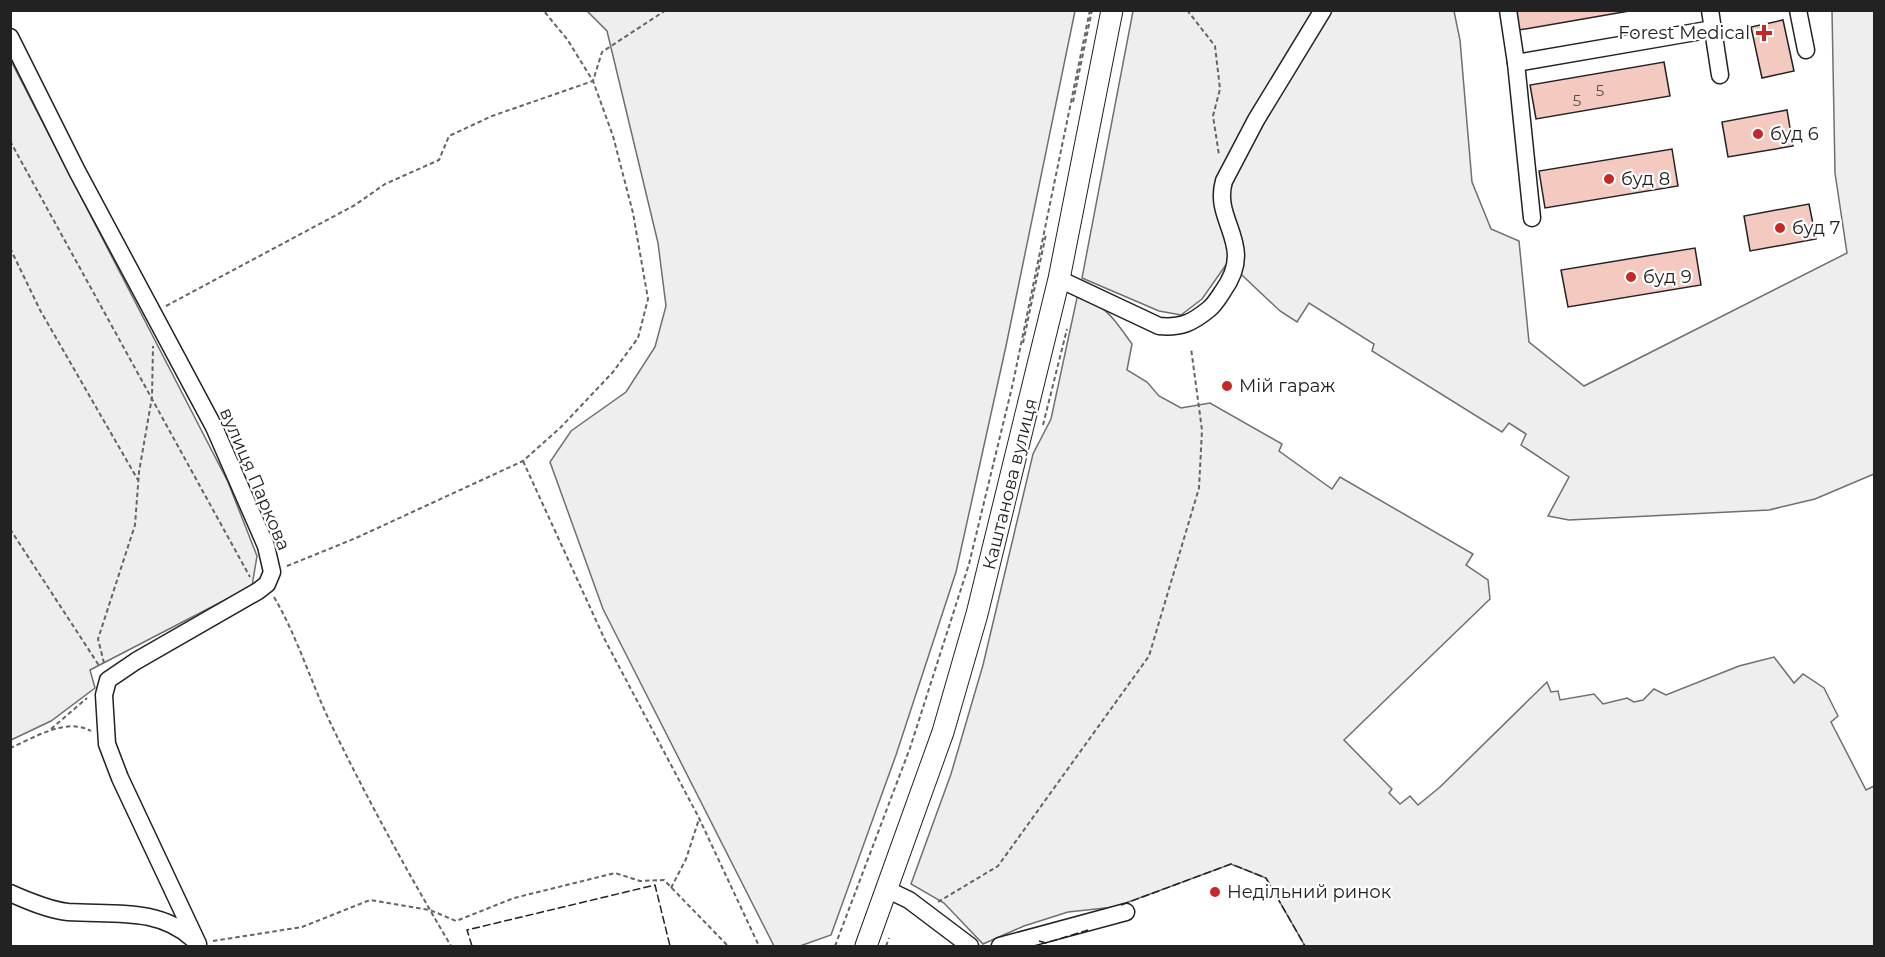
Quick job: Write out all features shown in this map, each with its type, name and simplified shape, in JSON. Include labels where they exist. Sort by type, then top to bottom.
[{"type":"main road","name":"Каштанова вулиця","points":[[866,946],[943,732],[977,614],[1059,279],[1112,10]]},
{"type":"street","points":[[1059,279],[1159,326],[1173,328],[1190,324],[1213,305],[1232,279],[1237,262],[1232,229],[1222,204],[1221,192],[1224,181],[1256,120],[1323,10]]},
{"type":"street","points":[[1508,10],[1516,63],[1532,218]]},
{"type":"street","points":[[1710,10],[1720,75]]},
{"type":"street","points":[[1798,10],[1806,50]]},
{"type":"street","points":[[1516,63],[1713,29]]},
{"type":"street","name":"вулиця Паркова","points":[[10,37],[77,171],[214,427],[266,546],[266,582]]},
{"type":"street","points":[[199,945],[124,788],[107,744],[104,695],[108,680],[266,582]]},
{"type":"street","points":[[886,890],[909,900],[970,946]]},
{"type":"street","points":[[10,893],[45,907],[67,912],[139,914],[160,918],[182,929],[199,945]]},
{"type":"street","points":[[1000,946],[1126,912]]},
{"type":"path","points":[[266,582],[523,461],[561,427],[613,372],[638,338],[648,299],[633,213],[613,136],[593,81],[567,39],[543,10]]},
{"type":"path","points":[[593,81],[602,52],[666,10]]},
{"type":"path","points":[[836,946],[911,748],[970,565],[1031,309],[1091,10]]},
{"type":"path","points":[[1187,10],[1215,46],[1220,89],[1213,116],[1224,181]]},
{"type":"path","points":[[153,313],[355,205],[386,184],[439,160],[449,136],[492,116],[593,81]]},
{"type":"path","points":[[10,141],[152,397],[290,625],[328,720],[384,831],[451,946]]},
{"type":"path","points":[[10,248],[40,310],[138,480]]},
{"type":"path","points":[[108,680],[98,639],[135,525],[138,480],[152,397],[153,345]]},
{"type":"path","points":[[923,911],[998,866],[1149,656],[1199,488],[1202,430],[1191,348]]},
{"type":"path","points":[[523,461],[605,640],[699,818],[759,946]]},
{"type":"path","points":[[10,530],[108,680]]},
{"type":"path","points":[[49,731],[108,680]]},
{"type":"path","points":[[10,748],[49,731],[71,726],[88,729],[107,744]]},
{"type":"path","points":[[671,888],[686,859],[699,818]]},
{"type":"path","points":[[199,945],[302,927],[370,900],[430,910],[456,921],[514,898],[615,873],[640,881],[664,880],[728,946]]},
{"type":"shaded area","points":[[587,11],[1075,11],[1006,346],[956,572],[896,755],[831,935],[800,946],[774,946],[603,609],[550,462],[571,431],[626,392],[655,347],[666,306],[658,243],[607,31]]},
{"type":"shaded area","points":[[1133,11],[1454,11],[1460,40],[1472,182],[1491,229],[1519,241],[1529,342],[1584,386],[1847,253],[1835,173],[1832,11],[1874,11],[1874,474],[1815,499],[1769,510],[1569,520],[1548,516],[1569,477],[1521,445],[1526,434],[1509,423],[1502,432],[1372,351],[1374,344],[1309,303],[1297,322],[1280,311],[1228,262],[1202,299],[1181,315],[1159,311],[1082,278]]},
{"type":"shaded area","points":[[10,59],[228,482],[257,556],[252,586],[90,670],[95,688],[51,721],[11,740]]},
{"type":"shaded area","points":[[1078,293],[1099,306],[1117,324],[1132,344],[1127,370],[1147,382],[1159,396],[1181,408],[1210,403],[1282,444],[1279,451],[1332,489],[1340,477],[1473,554],[1466,565],[1488,580],[1490,599],[1344,740],[1392,789],[1389,793],[1400,804],[1410,796],[1418,805],[1440,787],[1547,682],[1551,692],[1558,691],[1560,700],[1594,694],[1603,704],[1627,698],[1634,702],[1643,700],[1654,689],[1666,695],[1739,666],[1774,657],[1794,683],[1803,674],[1824,688],[1838,716],[1831,722],[1866,790],[1874,786],[1874,946],[1305,946],[1266,878],[1231,864],[1115,907],[1068,912],[1024,926],[983,944],[944,903],[911,884],[951,774],[983,665],[1033,454],[1051,419]]},
{"type":"building","points":[[1516,10],[1635,10],[1519,30]]},
{"type":"building","points":[[1783,20],[1794,71],[1762,78],[1751,27]]},
{"type":"building","points":[[1664,62],[1670,96],[1536,119],[1530,85]]},
{"type":"building","name":"буд 6","points":[[1787,110],[1793,146],[1728,157],[1722,122]]},
{"type":"building","name":"буд 8","points":[[1672,149],[1678,186],[1545,208],[1539,171]]},
{"type":"building","name":"буд 7","points":[[1809,204],[1816,239],[1750,251],[1744,216]]},
{"type":"building","name":"буд 9","points":[[1695,248],[1701,285],[1568,307],[1561,270]]},
{"type":"fence","points":[[1121,905],[1231,864],[1266,878],[1305,946]]},
{"type":"fence","points":[[472,946],[467,930],[655,885],[670,946]]},
{"type":"fence","points":[[1039,941],[1046,943],[1088,930]]},
{"type":"place","name":"Forest Medical","points":[[1764,33]]},
{"type":"place","name":"буд 6","points":[[1758,134]]},
{"type":"place","name":"буд 8","points":[[1609,179]]},
{"type":"place","name":"буд 7","points":[[1780,228]]},
{"type":"place","name":"буд 9","points":[[1631,277]]},
{"type":"place","name":"Мій гараж","points":[[1227,386]]},
{"type":"place","name":"Недільний ринок","points":[[1215,892]]}]
